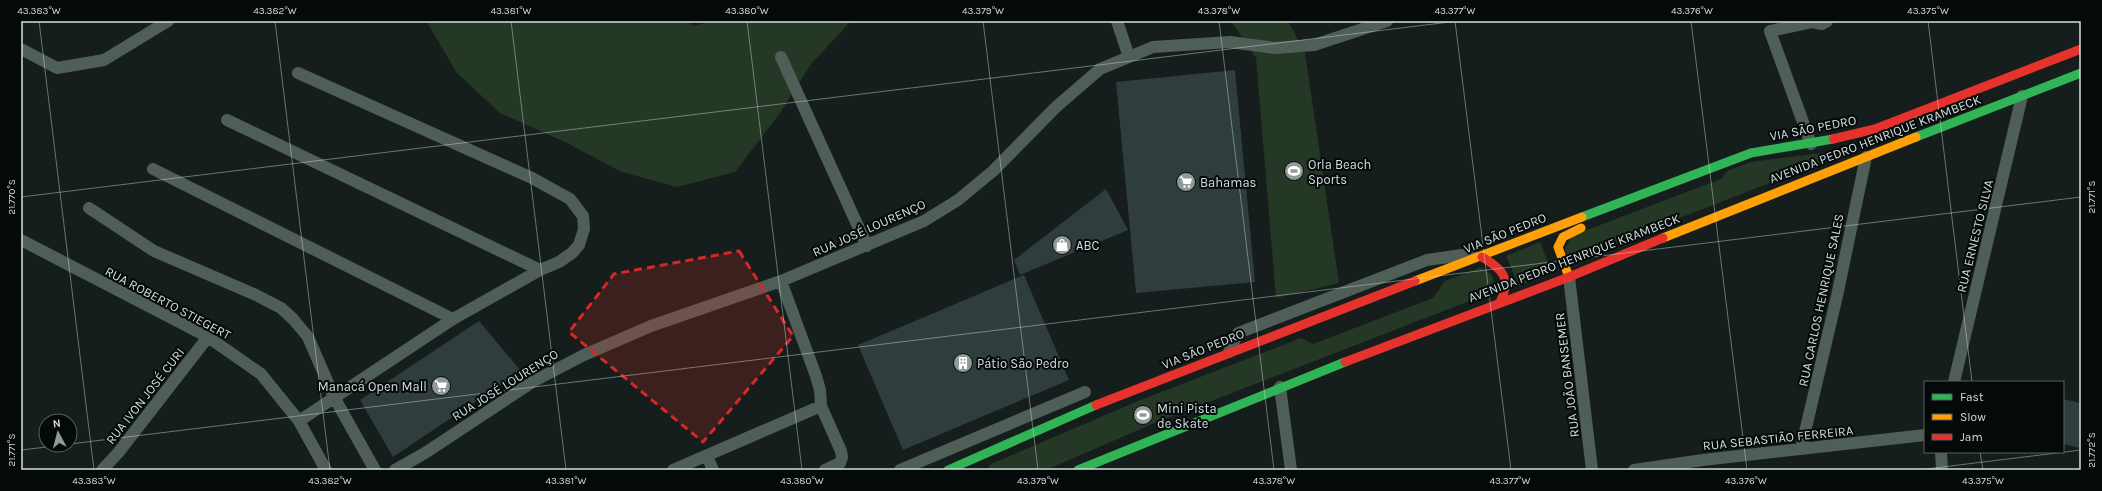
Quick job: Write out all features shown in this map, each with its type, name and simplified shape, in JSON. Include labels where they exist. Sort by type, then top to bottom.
[{"type":"main road","name":"VIA SÃO PEDRO","points":[[1482,257],[1751,153],[1811,144],[1875,129],[2081,49]]},
{"type":"main road","name":"AVENIDA PEDRO HENRIQUE KRAMBECK","points":[[1078,470],[1280,387],[1569,277],[1866,157],[2081,73]]},
{"type":"main road","points":[[1569,277],[1556,248],[1558,241],[1566,234],[1710,176],[1721,165]]},
{"type":"main road","points":[[1482,257],[1495,264],[1501,270],[1505,279],[1505,295],[1500,302]]},
{"type":"main road","name":"VIA SÃO PEDRO","points":[[948,470],[1082,412],[1229,352]]},
{"type":"street","points":[[21,49],[57,68],[104,60],[168,21]]},
{"type":"street","points":[[1117,21],[1129,57]]},
{"type":"street","name":"RUA JOSÉ LOURENÇO","points":[[395,470],[424,453],[534,381],[584,355],[651,326],[781,281],[867,246],[924,220],[958,200],[993,171],[1056,107],[1100,69],[1153,47],[1230,42],[1275,48],[1314,45],[1387,21]]},
{"type":"street","points":[[1811,144],[1768,26],[1807,22],[1822,24],[1827,21]]},
{"type":"street","points":[[781,57],[867,246]]},
{"type":"street","points":[[298,73],[532,178],[570,199],[583,216],[584,228],[579,245],[572,253],[559,262],[540,270],[453,319],[299,421]]},
{"type":"street","name":"RUA ERNESTO SILVA","points":[[1954,381],[2022,96]]},
{"type":"street","points":[[227,120],[540,270]]},
{"type":"street","name":"RUA CARLOS HENRIQUE SALES","points":[[1801,449],[1837,296],[1866,157]]},
{"type":"street","points":[[153,169],[453,319]]},
{"type":"street","points":[[89,208],[154,251],[281,308],[308,337],[334,397],[374,470]]},
{"type":"street","name":"RUA ROBERTO STIEGERT","points":[[21,240],[208,337],[261,374],[299,421],[326,470]]},
{"type":"street","points":[[1229,352],[1238,333],[1427,260],[1462,255],[1482,257]]},
{"type":"street","name":"RUA JOÃO BANSEMER","points":[[1569,277],[1592,470]]},
{"type":"street","points":[[781,281],[816,376],[820,390],[821,406],[841,451],[842,457],[840,463],[825,470]]},
{"type":"street","name":"RUA IVON JOSÉ CURI","points":[[102,470],[118,453],[208,337]]},
{"type":"street","points":[[1280,387],[1291,470]]},
{"type":"street","points":[[900,470],[1085,392]]},
{"type":"street","points":[[673,470],[821,406]]},
{"type":"street","name":"RUA SEBASTIÃO FERREIRA","points":[[1634,470],[1924,435]]},
{"type":"street","points":[[1941,453],[1942,470]]},
{"type":"street","points":[[707,456],[713,470]]},
{"type":"highlighted area","points":[[739,251],[793,336],[703,442],[569,332],[614,274]]},
{"type":"green space","points":[[430,21],[687,21],[693,26],[714,21],[851,21],[811,64],[780,113],[735,172],[677,187],[622,172],[565,142],[500,113],[457,73],[428,24]]},
{"type":"green space","name":"Orla Beach Sports","points":[[1231,21],[1288,21],[1305,53],[1339,283],[1276,298],[1256,58]]},
{"type":"green space","points":[[1836,151],[1839,156],[1610,245],[1581,257],[1581,259],[1576,260],[1568,258],[1565,250],[1571,236],[1721,179],[1727,171],[1751,162]]},
{"type":"green space","points":[[1540,242],[1552,272],[1519,286],[1506,256]]},
{"type":"green space","points":[[1481,267],[1492,275],[1493,283],[1490,291],[1477,301],[1475,297],[1472,300],[1152,424],[1046,470],[987,470],[991,464],[1138,401],[1301,338],[1313,344],[1433,298],[1445,281]]},
{"type":"building","name":"Bahamas","points":[[1235,70],[1255,282],[1136,293],[1116,82]]},
{"type":"building","name":"ABC","points":[[1106,189],[1128,230],[1020,275],[1014,260]]},
{"type":"building","name":"Pátio São Pedro","points":[[1024,275],[1069,380],[903,450],[858,345]]},
{"type":"building","name":"Manacá Open Mall","points":[[479,321],[521,371],[393,457],[360,400]]},
{"type":"building","points":[[2064,399],[2081,403],[2081,448],[2064,444]]},
{"type":"traffic: fast","points":[[1916,137],[2081,73]]},
{"type":"traffic: fast","points":[[1582,217],[1751,153],[1833,139]]},
{"type":"traffic: fast","points":[[1078,470],[1345,362]]},
{"type":"traffic: fast","points":[[948,470],[1096,405]]},
{"type":"traffic: slow","points":[[1663,238],[1916,137]]},
{"type":"traffic: slow","points":[[1415,281],[1582,217]]},
{"type":"traffic: slow","points":[[1569,277],[1558,247],[1563,237],[1581,228]]},
{"type":"traffic: jam","points":[[1833,139],[1875,129],[2081,49]]},
{"type":"traffic: jam","points":[[1345,362],[1569,277],[1663,238]]},
{"type":"traffic: jam","points":[[1482,257],[1500,270],[1503,275],[1505,287],[1504,294],[1500,302]]},
{"type":"traffic: jam","points":[[1096,405],[1415,281]]},
{"type":"place","name":"Orla Beach Sports","points":[[1294,171]]},
{"type":"place","name":"Bahamas","points":[[1186,182]]},
{"type":"place","name":"ABC","points":[[1062,245]]},
{"type":"place","name":"Pátio São Pedro","points":[[963,363]]},
{"type":"place","name":"Manacá Open Mall","points":[[441,386]]},
{"type":"place","name":"Mini Pista de Skate","points":[[1143,415]]}]
